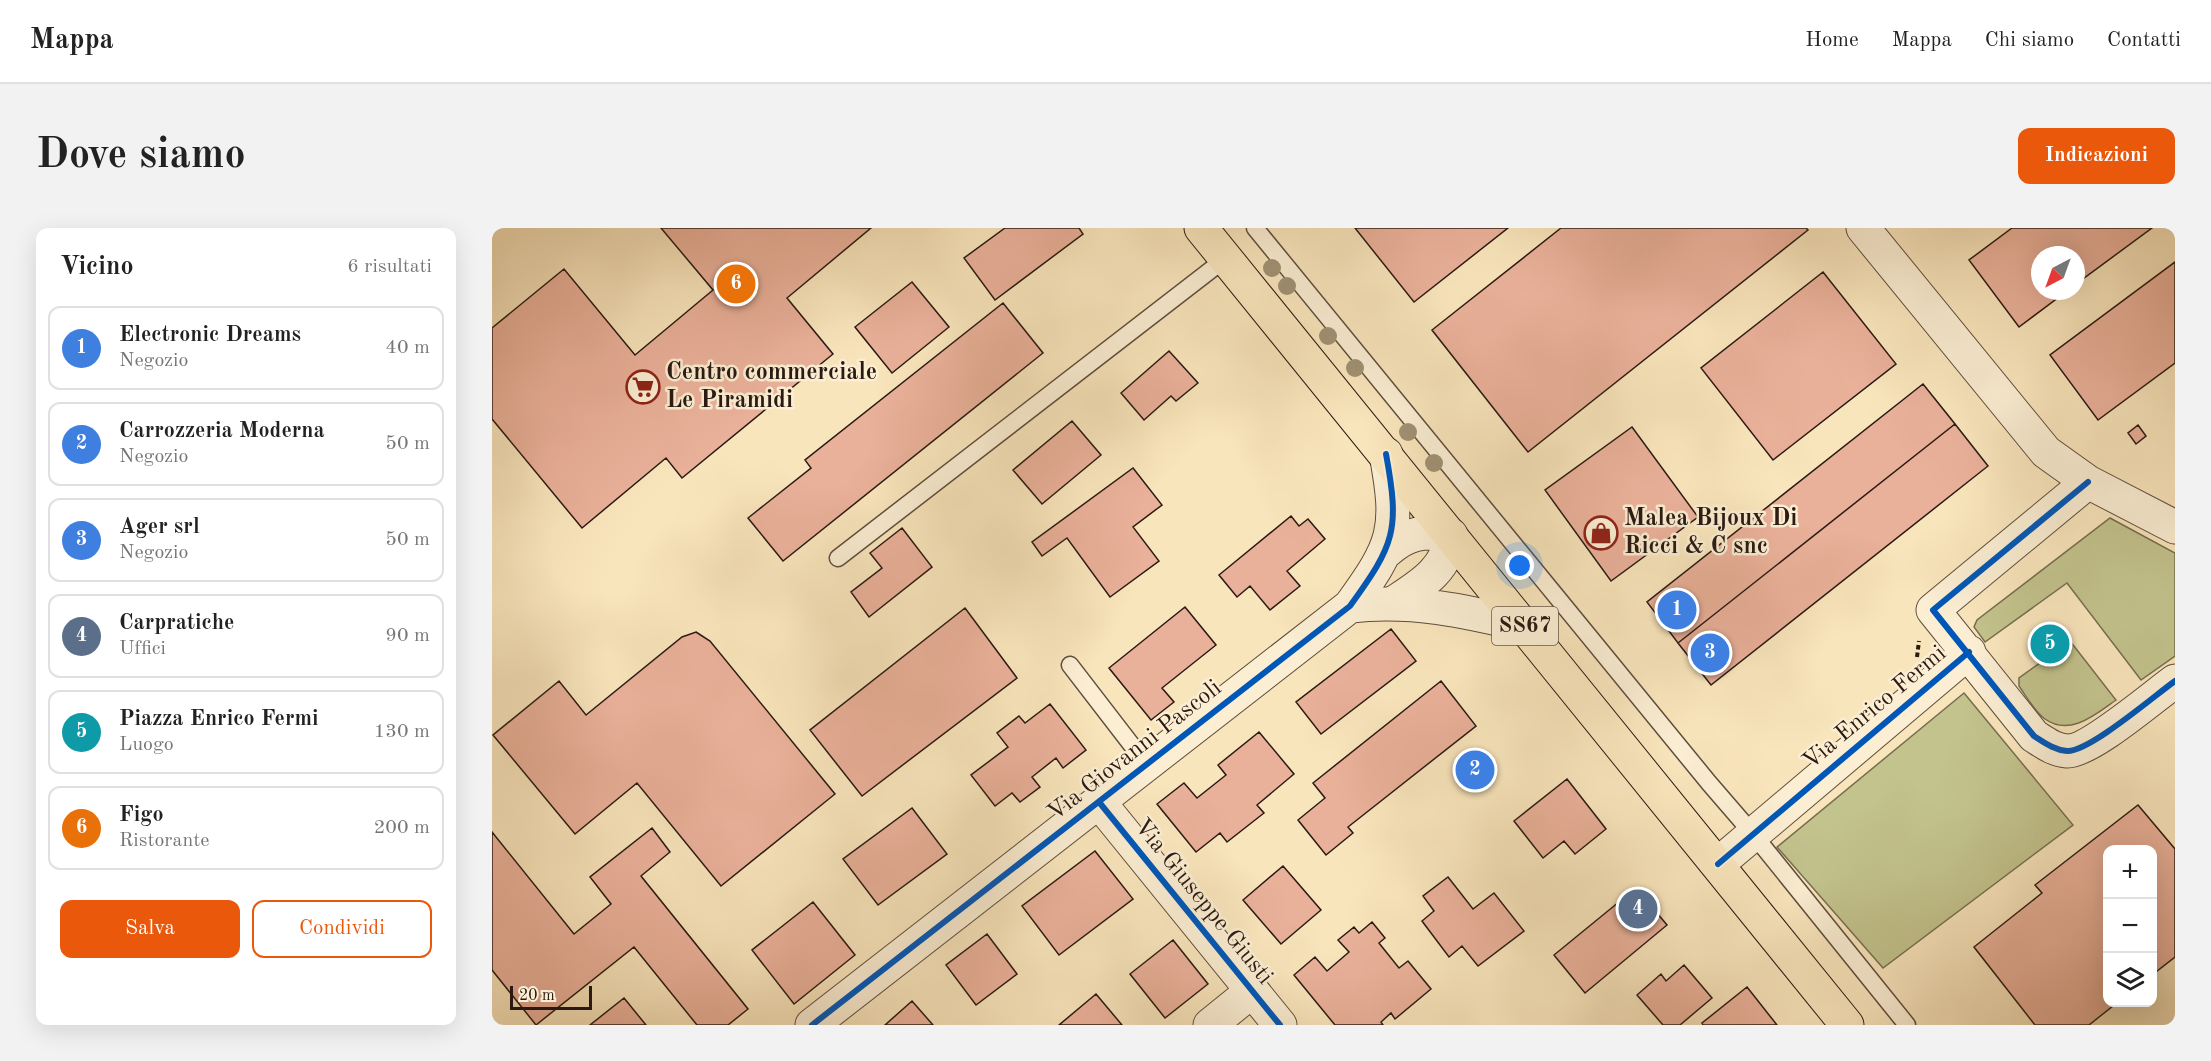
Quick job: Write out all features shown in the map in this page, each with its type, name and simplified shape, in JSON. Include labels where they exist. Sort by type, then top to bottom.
[{"type":"main road","name":"SS67","points":[[1201,228],[1847,1025]]},
{"type":"street","points":[[1863,228],[2046,452],[2088,482],[2175,527]]},
{"type":"street","name":"Via Giovanni Pascoli","points":[[1386,454],[1394,501],[1392,530],[1387,551]]},
{"type":"street","name":"Via Enrico Fermi","points":[[1718,864],[1969,652],[1932,609],[2088,482]]},
{"type":"street","name":"Via Giovanni Pascoli","points":[[812,1025],[1350,606],[1387,551],[1401,539],[1412,534],[1429,532],[1451,535]]},
{"type":"street","points":[[1395,602],[1436,571],[1447,552],[1451,535]]},
{"type":"street","points":[[1350,606],[1395,602],[1461,610],[1524,625]]},
{"type":"street","points":[[1969,652],[2034,736],[2051,747],[2069,751],[2089,745],[2175,681]]},
{"type":"street","name":"Via Giuseppe Giusti","points":[[1099,802],[1280,1025]]},
{"type":"street","points":[[1210,1025],[1252,991]]},
{"type":"lane","points":[[1255,228],[1701,774],[1754,834],[1907,1025]]},
{"type":"lane","points":[[838,558],[1225,259]]},
{"type":"lane","points":[[1070,665],[1147,765]]},
{"type":"green space","points":[[2110,518],[2175,553],[2175,656],[2141,680],[2067,583],[1985,642],[1974,627],[1977,620]]},
{"type":"green space","points":[[2070,641],[2116,700],[2082,722],[2064,726],[2054,724],[2038,712],[2019,686],[2019,678]]},
{"type":"green space","points":[[1964,693],[2073,825],[1883,968],[1777,847]]},
{"type":"building","name":"Centro commerciale Le Piramidi","points":[[661,228],[871,228],[787,298],[833,354],[682,478],[666,458],[582,528],[492,419],[492,328],[564,269],[635,355],[713,290]]},
{"type":"building","points":[[1005,228],[1079,228],[1083,234],[995,300],[964,258]]},
{"type":"building","points":[[1355,228],[1508,228],[1414,302]]},
{"type":"building","points":[[1561,228],[1806,228],[1808,230],[1528,452],[1432,330]]},
{"type":"building","points":[[2012,228],[2152,228],[2085,277],[2085,246],[2031,246],[2031,300],[2055,300],[2019,327],[1969,260]]},
{"type":"building","points":[[2175,262],[2175,363],[2098,420],[2050,355]]},
{"type":"building","points":[[1823,272],[1896,364],[1773,460],[1701,368]]},
{"type":"building","points":[[912,282],[949,327],[892,373],[855,327]]},
{"type":"building","points":[[1003,303],[1043,353],[783,561],[748,518],[811,468],[805,460]]},
{"type":"building","points":[[1169,351],[1198,383],[1176,401],[1171,396],[1144,420],[1121,393]]},
{"type":"building","points":[[1923,384],[1955,424],[1678,643],[1647,602]]},
{"type":"building","points":[[1072,421],[1101,455],[1042,504],[1013,470]]},
{"type":"building","points":[[1955,424],[1988,466],[1711,685],[1678,643]]},
{"type":"building","points":[[2138,425],[2146,436],[2136,444],[2128,433]]},
{"type":"building","points":[[1632,427],[1698,517],[1611,581],[1545,490]]},
{"type":"building","points":[[1133,468],[1162,505],[1133,527],[1159,561],[1110,597],[1067,538],[1042,556],[1032,542]]},
{"type":"building","points":[[1291,516],[1299,526],[1308,519],[1325,539],[1287,571],[1300,586],[1270,610],[1250,586],[1237,597],[1219,575]]},
{"type":"building","points":[[902,528],[932,567],[869,617],[851,592],[882,568],[870,553]]},
{"type":"building","points":[[1185,607],[1216,645],[1162,688],[1174,702],[1151,720],[1109,668]]},
{"type":"building","points":[[965,608],[1017,678],[862,796],[810,730]]},
{"type":"building","points":[[1391,629],[1416,661],[1321,734],[1296,702]]},
{"type":"building","points":[[696,632],[710,641],[835,794],[721,886],[637,783],[575,834],[493,735],[559,681],[586,715],[682,637]]},
{"type":"building","points":[[1441,681],[1476,726],[1348,827],[1353,833],[1326,855],[1298,820],[1325,798],[1313,783]]},
{"type":"building","points":[[1050,704],[1086,750],[1063,768],[1056,758],[1032,777],[1040,787],[1020,802],[1012,793],[995,806],[971,775],[1008,747],[997,733],[1019,716],[1025,723]]},
{"type":"building","points":[[1259,732],[1294,774],[1257,805],[1264,813],[1227,842],[1220,833],[1196,852],[1157,804],[1184,783],[1197,798],[1226,775],[1218,765]]},
{"type":"building","points":[[1567,779],[1606,829],[1575,854],[1564,841],[1543,858],[1514,821]]},
{"type":"building","points":[[2138,805],[2175,849],[2175,957],[2157,971],[2157,845],[2103,845],[2103,1007],[2112,1007],[2089,1025],[2035,1025],[1974,947],[2042,893],[2035,885]]},
{"type":"building","points":[[912,808],[947,854],[878,905],[843,859]]},
{"type":"building","points":[[652,828],[670,852],[641,876],[748,1009],[728,1025],[697,1025],[634,947],[536,1025],[492,970],[492,832],[574,934],[611,904],[590,877]]},
{"type":"building","points":[[1095,851],[1133,899],[1059,955],[1022,906]]},
{"type":"building","points":[[1283,866],[1321,910],[1281,944],[1243,900]]},
{"type":"building","points":[[1448,877],[1473,909],[1494,893],[1524,931],[1478,966],[1462,946],[1449,957],[1422,921],[1434,911],[1423,896]]},
{"type":"building","points":[[1636,888],[1667,925],[1585,993],[1554,955]]},
{"type":"building","points":[[813,902],[855,955],[794,1004],[752,950]]},
{"type":"building","points":[[1372,922],[1385,938],[1379,943],[1399,968],[1408,961],[1431,989],[1395,1019],[1391,1013],[1381,1022],[1383,1025],[1335,1025],[1294,975],[1315,957],[1327,971],[1349,952],[1338,940],[1354,927],[1359,933]]},
{"type":"building","points":[[987,934],[1017,974],[976,1005],[946,965]]},
{"type":"building","points":[[1173,940],[1208,984],[1165,1018],[1130,974]]},
{"type":"building","points":[[1684,965],[1712,998],[1680,1025],[1663,1025],[1637,995],[1661,974],[1666,981]]},
{"type":"building","points":[[1747,987],[1777,1025],[1703,1025],[1702,1023]]},
{"type":"building","points":[[1096,994],[1122,1025],[1059,1025]]},
{"type":"building","points":[[624,998],[646,1025],[590,1025]]},
{"type":"building","points":[[912,1001],[933,1025],[885,1025]]},
{"type":"cycle path","points":[[812,1025],[1350,606],[1377,567],[1390,535],[1393,501],[1386,454]]},
{"type":"cycle path","points":[[2088,482],[1933,610],[2034,736],[2058,749],[2067,751],[2090,743],[2175,681]]},
{"type":"cycle path","points":[[1718,864],[1969,652]]},
{"type":"cycle path","points":[[1099,802],[1280,1025]]},
{"type":"place","name":"Figo","points":[[736,284]]},
{"type":"place","name":"Centro commerciale Le Piramidi","points":[[643,387]]},
{"type":"place","name":"Malea Bijoux Di Ricci & C snc","points":[[1601,533]]},
{"type":"place","name":"Electronic Dreams","points":[[1677,610]]},
{"type":"place","name":"Piazza Enrico Fermi","points":[[2050,644]]},
{"type":"place","name":"Ager srl","points":[[1710,653]]},
{"type":"place","name":"Carrozzeria Moderna","points":[[1475,770]]},
{"type":"place","name":"Carpratiche","points":[[1638,909]]}]
